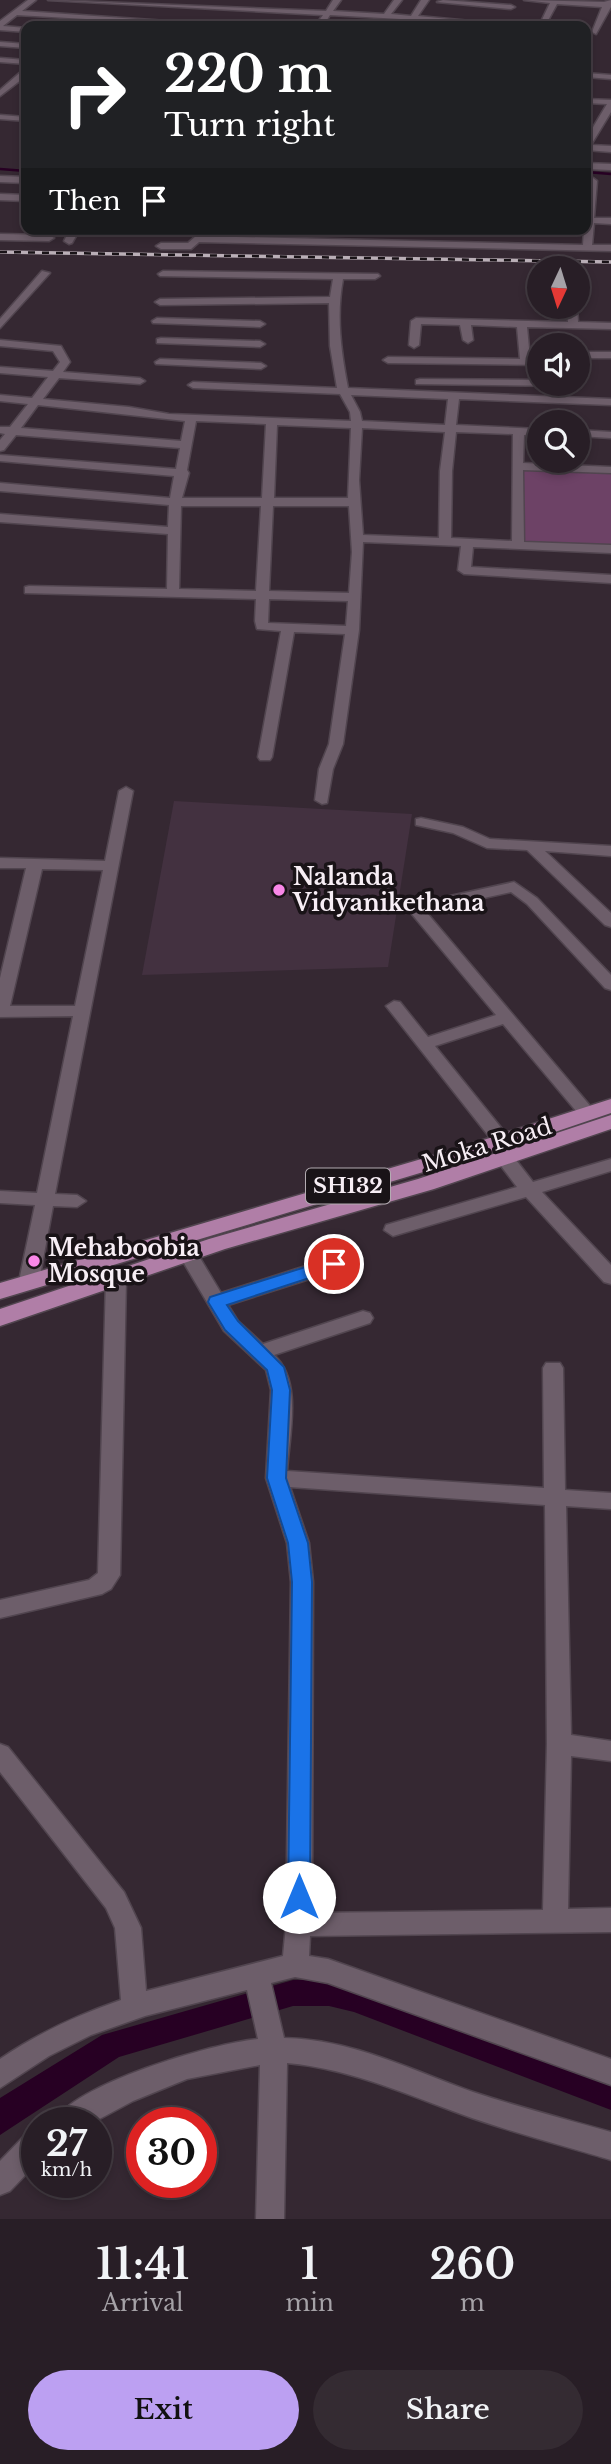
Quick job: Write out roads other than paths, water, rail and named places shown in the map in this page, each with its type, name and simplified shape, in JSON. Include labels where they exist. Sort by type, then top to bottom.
[{"type":"main road","name":"Moka Road","points":[[187,1253],[426,1184],[508,1152],[611,1106]]},
{"type":"main road","name":"Moka Road","points":[[0,1291],[190,1231],[508,1152],[611,1122]]},
{"type":"main road","name":"SH132","points":[[0,1318],[187,1253]]},
{"type":"street","points":[[1,24],[32,0]]},
{"type":"street","points":[[52,0],[158,3],[217,3],[233,0]]},
{"type":"street","points":[[268,15],[276,0]]},
{"type":"street","points":[[386,16],[398,0]]},
{"type":"street","points":[[405,21],[425,0]]},
{"type":"street","points":[[528,0],[608,3],[599,32],[591,31]]},
{"type":"street","points":[[322,21],[336,1],[346,2]]},
{"type":"street","points":[[431,21],[441,1],[513,4]]},
{"type":"street","points":[[544,21],[555,1]]},
{"type":"street","points":[[463,21],[478,2]]},
{"type":"street","points":[[217,3],[268,15],[327,13],[423,21]]},
{"type":"street","points":[[207,21],[217,3]]},
{"type":"street","points":[[362,21],[368,3]]},
{"type":"street","points":[[502,21],[513,4]]},
{"type":"street","points":[[16,13],[142,21]]},
{"type":"street","points":[[1,24],[21,29]]},
{"type":"street","points":[[0,44],[21,46]]},
{"type":"street","points":[[0,60],[21,62]]},
{"type":"street","points":[[591,75],[609,74]]},
{"type":"street","points":[[0,94],[21,76]]},
{"type":"street","points":[[0,79],[17,80]]},
{"type":"street","points":[[591,102],[610,106],[607,121],[591,140]]},
{"type":"street","points":[[0,117],[21,117]]},
{"type":"street","points":[[591,141],[611,149]]},
{"type":"street","points":[[591,158],[611,160]]},
{"type":"street","points":[[591,166],[611,167]]},
{"type":"street","points":[[0,179],[21,180]]},
{"type":"street","points":[[0,197],[21,198]]},
{"type":"street","points":[[591,220],[611,221]]},
{"type":"street","points":[[0,237],[21,234]]},
{"type":"street","points":[[38,235],[49,238]]},
{"type":"street","points":[[69,242],[72,235]]},
{"type":"street","points":[[161,246],[187,247],[194,244],[198,235]]},
{"type":"street","points":[[206,235],[251,241],[399,243],[587,242],[611,237]]},
{"type":"street","points":[[251,241],[252,235]]},
{"type":"street","points":[[297,242],[299,235]]},
{"type":"street","points":[[345,242],[348,235]]},
{"type":"street","points":[[399,243],[401,235]]},
{"type":"street","points":[[587,235],[587,242]]},
{"type":"street","points":[[587,242],[611,248]]},
{"type":"street","points":[[0,325],[45,274]]},
{"type":"street","points":[[163,274],[375,276]]},
{"type":"street","points":[[322,800],[326,769],[336,744],[355,597],[357,426],[355,412],[343,390],[335,345],[334,300],[340,275]]},
{"type":"street","points":[[160,302],[334,300]]},
{"type":"street","points":[[260,301],[261,387]]},
{"type":"street","points":[[573,319],[573,325]]},
{"type":"street","points":[[157,321],[260,324]]},
{"type":"street","points":[[414,345],[416,321],[611,326]]},
{"type":"street","points":[[465,322],[468,340]]},
{"type":"street","points":[[388,360],[525,362],[523,323]]},
{"type":"street","points":[[161,341],[260,344]]},
{"type":"street","points":[[0,343],[60,349],[59,356],[65,362],[0,448]]},
{"type":"street","points":[[590,355],[611,355]]},
{"type":"street","points":[[159,362],[261,366]]},
{"type":"street","points":[[0,370],[140,381]]},
{"type":"street","points":[[415,382],[527,383]]},
{"type":"street","points":[[193,385],[611,402]]},
{"type":"street","points":[[445,541],[444,509],[454,396]]},
{"type":"street","points":[[0,398],[191,418],[527,431]]},
{"type":"street","points":[[173,593],[175,502],[183,473],[191,418]]},
{"type":"street","points":[[272,422],[262,626],[352,630]]},
{"type":"street","points":[[0,430],[187,445]]},
{"type":"street","points":[[518,544],[519,431]]},
{"type":"street","points":[[590,434],[611,435]]},
{"type":"street","points":[[0,458],[183,473]]},
{"type":"street","points":[[517,466],[611,470]]},
{"type":"street","points":[[0,487],[175,502],[355,502]]},
{"type":"street","points":[[0,519],[174,531]]},
{"type":"street","points":[[357,538],[611,549]]},
{"type":"street","points":[[467,542],[464,570],[611,579]]},
{"type":"street","points":[[29,590],[355,597]]},
{"type":"street","points":[[265,757],[288,628]]},
{"type":"street","points":[[29,1281],[126,790]]},
{"type":"street","points":[[421,822],[458,830],[487,843],[611,851]]},
{"type":"street","points":[[531,846],[611,922]]},
{"type":"street","points":[[0,863],[112,866]]},
{"type":"street","points":[[35,864],[0,1011],[83,1012]]},
{"type":"street","points":[[588,1114],[504,1018],[419,914],[422,908],[503,887],[514,887],[532,901],[611,985]]},
{"type":"street","points":[[394,1006],[508,1152],[528,1188],[611,1277]]},
{"type":"street","points":[[425,1044],[504,1018]]},
{"type":"street","points":[[393,1230],[611,1165]]},
{"type":"street","points":[[0,1198],[77,1201]]},
{"type":"street","points":[[187,1253],[231,1326],[275,1367],[281,1390],[276,1478],[298,1543],[302,1582],[299,1925],[295,1965]]},
{"type":"street","points":[[216,1302],[334,1264]]},
{"type":"street","points":[[0,1609],[94,1588],[103,1583],[109,1575],[116,1279]]},
{"type":"street","points":[[260,1352],[363,1318]]},
{"type":"street","points":[[553,1368],[559,1744],[555,1920]]},
{"type":"street","points":[[276,1478],[611,1501]]},
{"type":"street","points":[[559,1744],[611,1751]]},
{"type":"street","points":[[0,1754],[115,1900],[128,1928],[135,2007]]},
{"type":"street","points":[[299,1925],[611,1920]]},
{"type":"street","points":[[0,2075],[40,2047],[85,2025],[135,2007],[259,1982],[295,1965],[328,1972],[611,2072]]},
{"type":"street","points":[[259,1982],[273,2040],[270,2219]]},
{"type":"street","points":[[98,2107],[168,2071],[232,2056],[273,2040],[366,2064],[455,2099],[611,2146]]},
{"type":"street","points":[[0,2181],[21,2159]]},
{"type":"waterway","points":[[0,169],[21,171]]},
{"type":"waterway","points":[[591,172],[611,174]]},
{"type":"waterway","points":[[0,2120],[10,2109],[112,2045],[293,1993],[329,1993],[354,1999],[611,2096]]},
{"type":"railway","points":[[0,252],[611,262]]},
{"type":"place","name":"Nalanda Vidyanikethana","points":[[279,890]]},
{"type":"place","name":"Mehaboobia Mosque","points":[[34,1261]]}]
